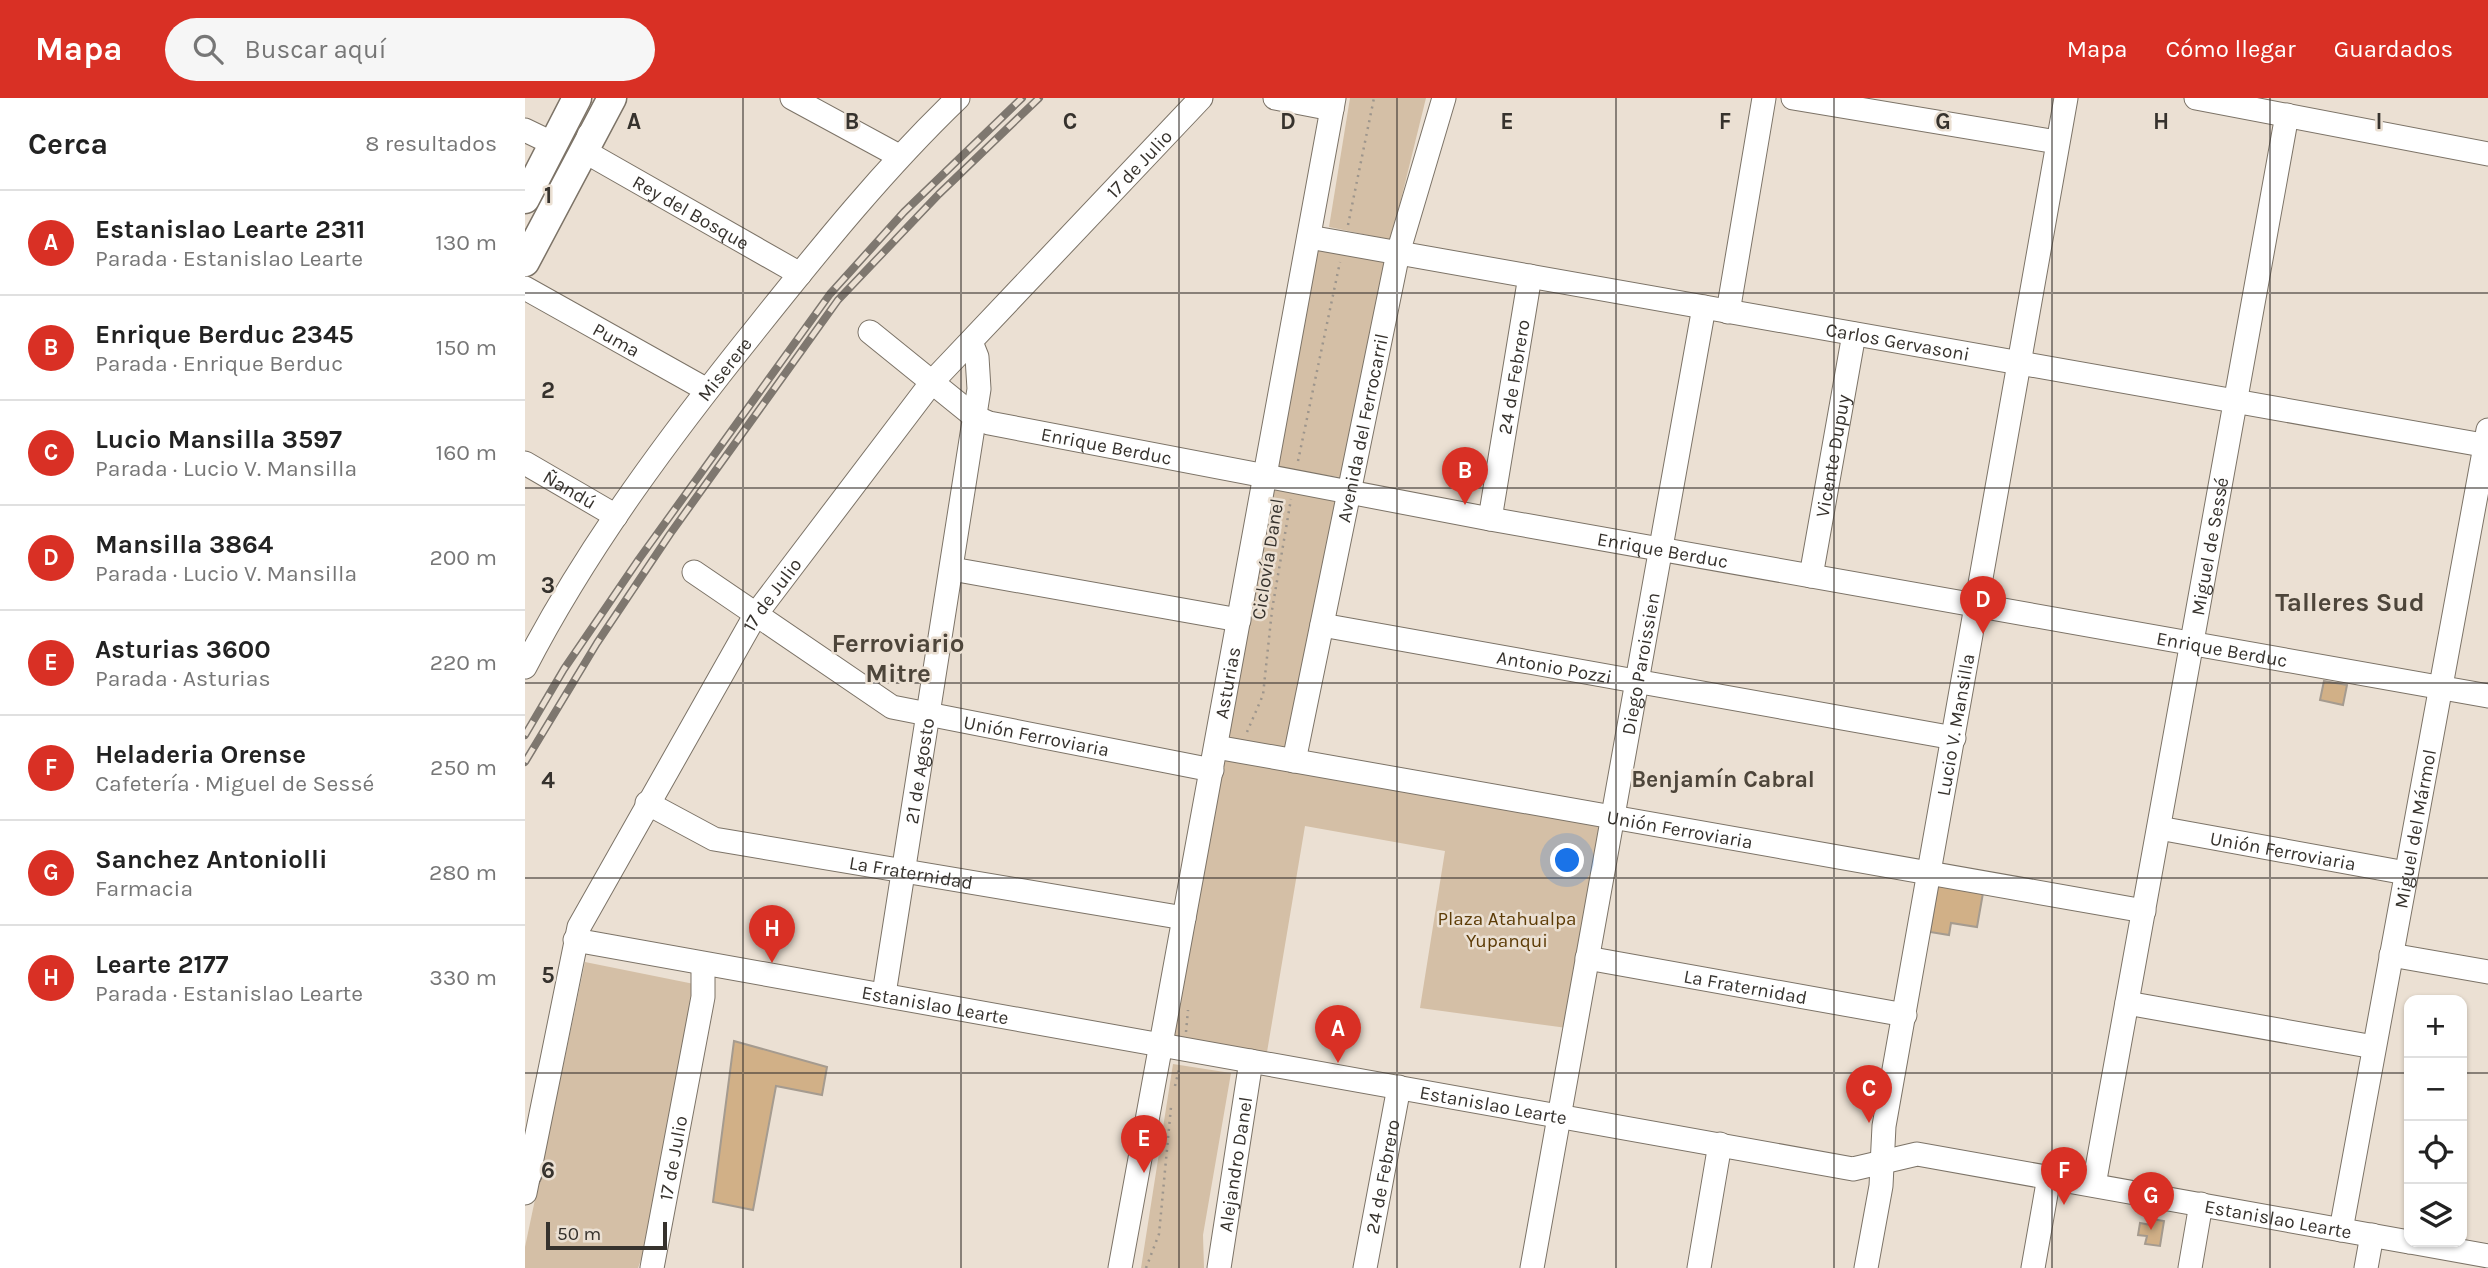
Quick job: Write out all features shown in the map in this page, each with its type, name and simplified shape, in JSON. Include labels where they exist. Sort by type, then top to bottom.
[{"type":"main road","points":[[525,199],[577,98]]},
{"type":"main road","points":[[525,262],[612,98]]},
{"type":"street","points":[[583,151],[602,98]]},
{"type":"street","points":[[792,98],[899,156]]},
{"type":"street","name":"Miserere","points":[[525,667],[531,641],[616,516],[707,390],[899,156],[958,98]]},
{"type":"street","name":"17 de Julio","points":[[526,1181],[579,926],[756,614],[932,382],[1201,98]]},
{"type":"street","points":[[1275,98],[1333,104]]},
{"type":"street","name":"Avenida del Ferrocarril","points":[[1294,761],[1398,253],[1444,98]]},
{"type":"street","points":[[1728,312],[1764,98]]},
{"type":"street","points":[[1793,98],[2057,142]]},
{"type":"street","name":"Lucio V. Mansilla","points":[[1866,1268],[1883,1161],[1884,1126],[2066,98]]},
{"type":"street","points":[[2196,98],[2488,154]]},
{"type":"street","name":"Asturias","points":[[1120,1268],[1212,770],[1226,749],[1239,620],[1333,104]]},
{"type":"street","name":"Miguel de Sessé","points":[[2094,1185],[2287,115]]},
{"type":"street","points":[[525,130],[554,144]]},
{"type":"street","name":"Rey del Bosque","points":[[583,151],[800,274]]},
{"type":"street","name":"Carlos Gervasoni","points":[[1309,237],[2235,402],[2487,441]]},
{"type":"street","name":"24 de Febrero","points":[[1490,519],[1530,276]]},
{"type":"street","name":"Puma","points":[[525,288],[707,390]]},
{"type":"street","name":"Diego Paroissien","points":[[1532,1268],[1704,307]]},
{"type":"street","name":"Enrique Berduc","points":[[870,332],[975,417],[989,423],[1490,519],[2488,696]]},
{"type":"street","name":"Vicente Dupuy","points":[[1811,576],[1854,334]]},
{"type":"street","name":"21 de Agosto","points":[[884,994],[927,716],[953,569],[979,390],[977,358],[971,342]]},
{"type":"street","name":"Miguel del Mármol","points":[[2340,1230],[2487,441]]},
{"type":"street","name":"Ñandú","points":[[525,463],[616,516]]},
{"type":"street","points":[[953,569],[1239,620]]},
{"type":"street","name":"Unión Ferroviaria","points":[[694,572],[892,708],[1212,770]]},
{"type":"street","name":"Antonio Pozzi","points":[[1322,625],[1954,738]]},
{"type":"street","name":"Unión Ferroviaria","points":[[1226,749],[1930,871],[2144,911]]},
{"type":"street","name":"La Fraternidad","points":[[647,803],[714,839],[1184,918]]},
{"type":"street","name":"Unión Ferroviaria","points":[[2158,828],[2406,873]]},
{"type":"street","name":"Estanislao Learte","points":[[575,940],[1853,1169],[1917,1154],[2404,1241]]},
{"type":"street","points":[[2391,955],[2488,972]]},
{"type":"street","name":"La Fraternidad","points":[[1587,958],[1905,1015]]},
{"type":"street","name":"17 de Julio","points":[[652,1268],[703,997],[703,964]]},
{"type":"street","points":[[2127,1003],[2374,1046]]},
{"type":"street","name":"Alejandro Danel","points":[[1219,1268],[1251,1061]]},
{"type":"street","name":"24 de Febrero","points":[[1365,1268],[1399,1087]]},
{"type":"street","points":[[1699,1268],[1720,1144]]},
{"type":"street","points":[[2033,1268],[2049,1177]]},
{"type":"street","points":[[2190,1268],[2201,1204]]},
{"type":"street","points":[[2366,1268],[2372,1235]]},
{"type":"street","name":"Estanislao Learte","points":[[2438,1247],[2488,1256]]},
{"type":"path","name":"Ciclovía Danel","points":[[1226,749],[1254,720],[1263,695],[1272,610],[1294,481],[1374,98]]},
{"type":"path","points":[[1146,1268],[1159,1234],[1172,1097],[1185,1049],[1189,1000]]},
{"type":"green space","points":[[1350,98],[1426,98],[1391,240],[1329,227]]},
{"type":"green space","points":[[1314,244],[1392,258],[1347,478],[1272,468]]},
{"type":"green space","points":[[1269,485],[1344,498],[1291,756],[1221,743]]},
{"type":"green space","name":"Plaza Atahualpa Yupanqui","points":[[1218,750],[1600,818],[1567,1028],[1420,1008],[1445,851],[1305,826],[1266,1058],[1165,1041]]},
{"type":"green space","points":[[585,962],[699,985],[654,1225],[638,1268],[525,1268],[525,1247]]},
{"type":"green space","points":[[1173,1064],[1231,1073],[1203,1235],[1204,1268],[1141,1268]]},
{"type":"building","points":[[2324,681],[2347,685],[2343,705],[2320,700]]},
{"type":"building","points":[[1938,885],[1983,893],[1977,927],[1951,923],[1949,935],[1930,932]]},
{"type":"building","points":[[734,1041],[827,1067],[822,1095],[776,1086],[753,1210],[713,1202]]},
{"type":"building","points":[[2152,1219],[2164,1221],[2160,1246],[2145,1244],[2147,1236],[2138,1235],[2140,1223],[2151,1225]]},
{"type":"railway","points":[[525,735],[564,669],[639,559],[830,294],[904,212],[1022,98]]},
{"type":"railway","points":[[525,762],[597,643],[670,534],[838,300],[939,194],[1039,98]]},
{"type":"place","name":"Enrique Berduc 2345","points":[[1465,505]]},
{"type":"place","name":"Mansilla 3864","points":[[1983,634]]},
{"type":"place","name":"Learte 2177","points":[[772,963]]},
{"type":"place","name":"Estanislao Learte 2311","points":[[1338,1063]]},
{"type":"place","name":"Lucio Mansilla 3597","points":[[1869,1123]]},
{"type":"place","name":"Asturias 3600","points":[[1144,1173]]},
{"type":"place","name":"Heladeria Orense","points":[[2064,1205]]},
{"type":"place","name":"Sanchez Antoniolli","points":[[2151,1230]]},
{"type":"district","name":"Talleres Sud","points":[[2350,602]]},
{"type":"district","name":"Ferroviario Mitre","points":[[898,658]]},
{"type":"district","name":"Benjamín Cabral","points":[[1723,779]]}]
